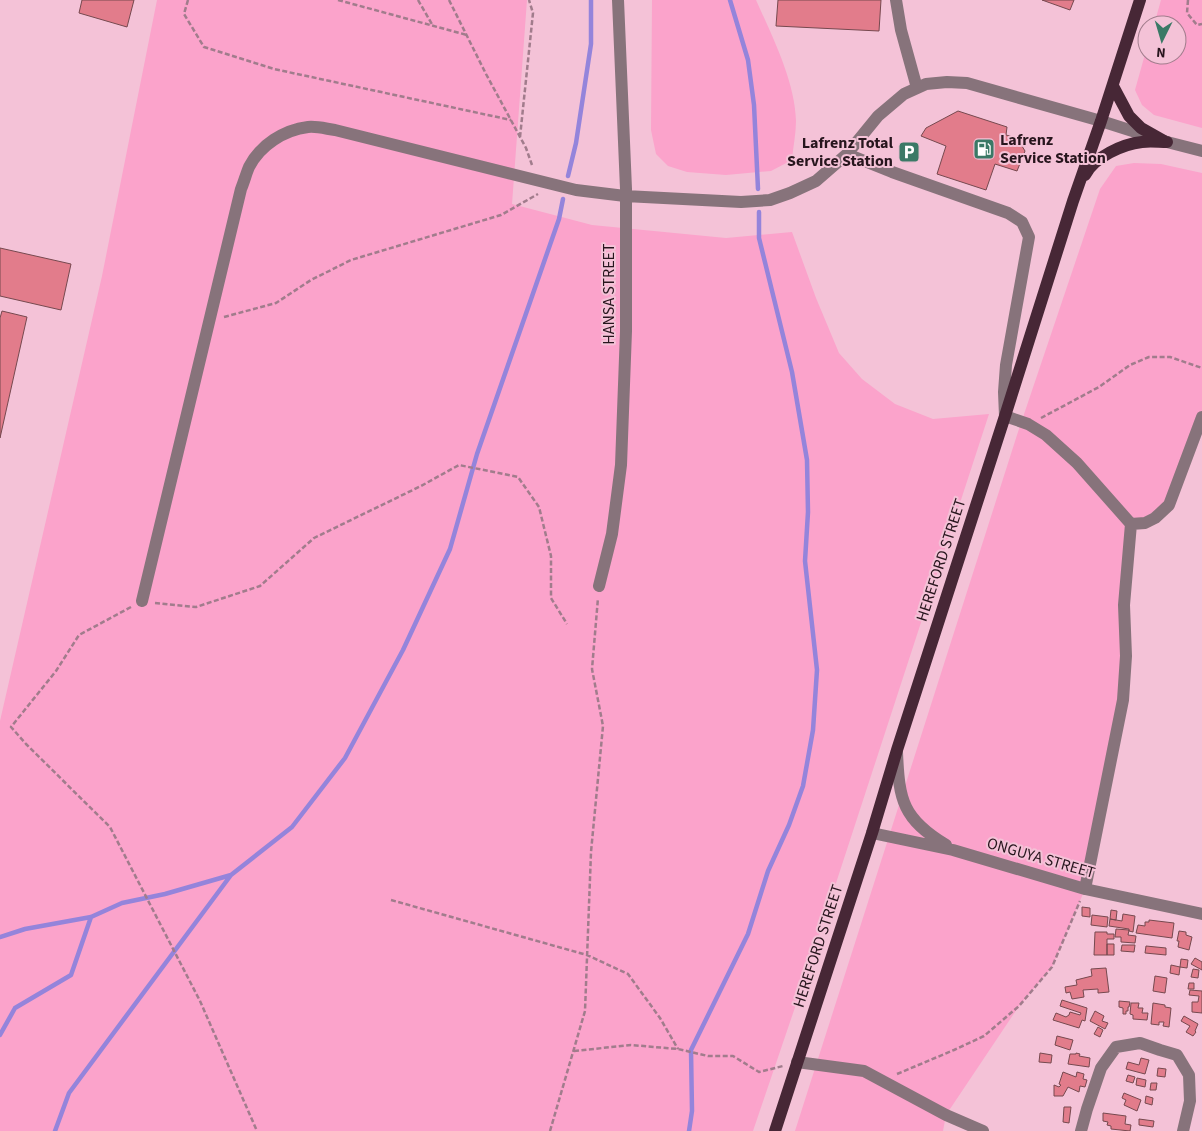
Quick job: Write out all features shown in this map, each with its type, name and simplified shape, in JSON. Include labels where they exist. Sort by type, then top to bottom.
[{"type":"main road","name":"HEREFORD STREET","points":[[775,1131],[872,833],[1073,200],[1102,121],[1140,0]]},
{"type":"main road","points":[[1113,86],[1129,116],[1141,128],[1167,142]]},
{"type":"main road","points":[[1073,200],[1088,170],[1101,158],[1117,149],[1142,142],[1167,142]]},
{"type":"street","name":"HANSA STREET","points":[[599,586],[612,534],[621,465],[626,331],[625,196],[618,0]]},
{"type":"street","points":[[896,0],[901,30],[918,88]]},
{"type":"street","points":[[142,601],[241,189],[254,158],[264,146],[280,136],[310,127],[335,130],[576,190],[625,196],[741,202],[770,200],[816,181],[847,154],[878,116],[904,94],[926,84],[947,82],[966,83],[1202,151]]},
{"type":"street","points":[[847,154],[1008,213],[1022,222],[1029,237],[1006,365],[1005,416],[1028,424],[1046,436],[1077,463],[1131,524],[1124,605],[1126,656],[1123,700],[1086,889]]},
{"type":"street","points":[[1131,524],[1145,523],[1155,518],[1169,504],[1202,417]]},
{"type":"street","points":[[897,750],[901,797],[908,814],[922,830],[953,850]]},
{"type":"street","name":"ONGUYA STREET","points":[[872,833],[953,850],[1086,889],[1202,914]]},
{"type":"street","points":[[1081,1131],[1101,1068],[1116,1048],[1140,1043],[1177,1055],[1189,1075],[1190,1101],[1183,1131]]},
{"type":"street","points":[[797,1062],[864,1071],[946,1116],[983,1131]]},
{"type":"path","points":[[188,0],[184,14],[204,48],[274,69],[511,120]]},
{"type":"path","points":[[338,0],[467,35]]},
{"type":"path","points":[[418,0],[433,26]]},
{"type":"path","points":[[449,0],[526,148],[538,180]]},
{"type":"path","points":[[520,137],[533,13],[529,0]]},
{"type":"path","points":[[1188,0],[1186,13],[1197,25],[1202,24]]},
{"type":"path","points":[[209,324],[228,315],[276,303],[311,280],[351,260],[501,215],[554,185]]},
{"type":"path","points":[[1028,424],[1099,387],[1130,365],[1149,357],[1170,357],[1202,368]]},
{"type":"path","points":[[257,1131],[200,1001],[110,827],[11,727],[56,671],[79,636],[142,601],[196,607],[260,586],[314,538],[459,465],[518,477],[539,506],[551,556],[551,598],[567,624]]},
{"type":"path","points":[[550,1131],[585,1011],[591,852],[603,726],[592,669],[599,586]]},
{"type":"path","points":[[881,1080],[984,1036],[1019,1006],[1052,967],[1086,889]]},
{"type":"path","points":[[391,900],[587,955],[628,974],[660,1018],[678,1049]]},
{"type":"path","points":[[574,1051],[631,1045],[678,1049],[708,1056],[733,1056],[759,1072],[797,1062]]},
{"type":"shaded area","points":[[157,0],[527,0],[512,204],[592,225],[726,238],[792,232],[816,298],[839,353],[862,379],[895,404],[933,419],[989,414],[807,972],[753,1131],[0,1131],[0,721],[102,276]]},
{"type":"shaded area","points":[[652,0],[756,0],[782,59],[792,90],[796,131],[792,160],[771,171],[726,175],[687,172],[668,166],[656,154],[651,130]]},
{"type":"shaded area","points":[[1161,0],[1202,0],[1202,128],[1154,115],[1142,105],[1135,90],[1142,65],[1187,65],[1187,15],[1157,15]]},
{"type":"shaded area","points":[[1134,163],[1161,164],[1202,173],[1202,417],[1169,505],[1131,524],[1126,656],[1085,889],[1052,967],[1019,1006],[946,1115],[943,1131],[795,1131],[1017,435],[1100,189],[1116,166]]},
{"type":"building","points":[[82,0],[134,0],[127,27],[79,13]]},
{"type":"building","points":[[778,0],[881,0],[879,31],[776,26]]},
{"type":"building","points":[[1042,0],[1074,0],[1070,10]]},
{"type":"building","name":"Lafrenz Service Station","points":[[958,111],[1007,127],[1006,135],[1017,138],[1025,151],[1017,171],[995,164],[986,190],[937,174],[946,146],[921,136],[926,128]]},
{"type":"building","points":[[0,248],[71,264],[61,310],[0,296]]},
{"type":"building","points":[[2,311],[27,317],[0,438],[0,318]]},
{"type":"building","points":[[1082,907],[1090,908],[1090,917],[1082,916]]},
{"type":"building","points":[[1111,910],[1117,911],[1116,920],[1110,919]]},
{"type":"building","points":[[1123,914],[1135,916],[1133,932],[1129,931],[1129,929],[1109,926],[1110,919],[1122,921]]},
{"type":"building","points":[[1092,915],[1108,917],[1107,927],[1091,925]]},
{"type":"building","points":[[1149,920],[1174,923],[1172,938],[1136,933],[1138,925],[1145,926],[1145,922],[1149,922]]},
{"type":"building","points":[[1116,929],[1129,930],[1128,935],[1136,936],[1135,943],[1121,942],[1121,937],[1115,937]]},
{"type":"building","points":[[1179,931],[1186,932],[1186,935],[1192,937],[1189,950],[1178,947]]},
{"type":"building","points":[[1095,932],[1114,934],[1114,939],[1107,939],[1107,955],[1094,955]]},
{"type":"building","points":[[1107,944],[1114,944],[1114,955],[1107,955]]},
{"type":"building","points":[[1122,945],[1135,945],[1134,952],[1121,951]]},
{"type":"building","points":[[1146,946],[1166,948],[1166,955],[1145,953]]},
{"type":"building","points":[[1195,958],[1202,962],[1202,970],[1191,964]]},
{"type":"building","points":[[1181,959],[1188,960],[1187,968],[1180,967]]},
{"type":"building","points":[[1171,965],[1180,967],[1179,975],[1170,973]]},
{"type":"building","points":[[1106,968],[1109,992],[1098,993],[1098,989],[1083,990],[1084,997],[1072,999],[1070,992],[1066,993],[1065,987],[1077,985],[1076,980],[1092,976],[1091,969]]},
{"type":"building","points":[[1193,969],[1199,970],[1198,978],[1191,977]]},
{"type":"building","points":[[1155,976],[1167,978],[1165,993],[1153,991]]},
{"type":"building","points":[[1189,983],[1194,983],[1194,989],[1188,989]]},
{"type":"building","points":[[1190,990],[1202,991],[1202,1013],[1192,1012],[1192,1002],[1198,1002],[1199,996],[1189,995]]},
{"type":"building","points":[[1062,1000],[1087,1008],[1085,1021],[1082,1020],[1079,1028],[1053,1020],[1056,1013],[1066,1017],[1070,1012],[1080,1015],[1081,1013],[1060,1006]]},
{"type":"building","points":[[1119,1001],[1130,1002],[1126,1014],[1123,1014],[1123,1008],[1119,1007]]},
{"type":"building","points":[[1131,1003],[1139,1003],[1138,1008],[1143,1008],[1142,1013],[1148,1013],[1147,1020],[1133,1019],[1133,1015],[1130,1014]]},
{"type":"building","points":[[1153,1003],[1171,1008],[1169,1027],[1163,1026],[1164,1022],[1159,1022],[1159,1025],[1151,1024]]},
{"type":"building","points":[[1095,1011],[1104,1016],[1102,1021],[1108,1023],[1105,1029],[1090,1021]]},
{"type":"building","points":[[1184,1016],[1198,1024],[1193,1036],[1186,1032],[1190,1026],[1181,1021]]},
{"type":"building","points":[[1098,1027],[1103,1030],[1100,1037],[1094,1034]]},
{"type":"building","points":[[1057,1036],[1073,1040],[1070,1050],[1055,1045]]},
{"type":"building","points":[[1040,1053],[1052,1055],[1051,1063],[1039,1062]]},
{"type":"building","points":[[1070,1054],[1080,1054],[1079,1056],[1090,1058],[1089,1067],[1068,1064]]},
{"type":"building","points":[[1141,1058],[1149,1060],[1145,1074],[1126,1069],[1128,1062],[1139,1065]]},
{"type":"building","points":[[1158,1068],[1166,1069],[1165,1077],[1157,1076]]},
{"type":"building","points":[[1063,1072],[1076,1077],[1077,1072],[1084,1074],[1083,1079],[1087,1080],[1085,1087],[1080,1086],[1079,1092],[1068,1087],[1063,1096],[1054,1096],[1054,1085],[1059,1087],[1061,1085],[1059,1084]]},
{"type":"building","points":[[1128,1075],[1135,1077],[1133,1083],[1126,1081]]},
{"type":"building","points":[[1137,1078],[1146,1080],[1145,1087],[1136,1085]]},
{"type":"building","points":[[1151,1083],[1157,1083],[1156,1090],[1150,1090]]},
{"type":"building","points":[[1124,1093],[1141,1100],[1137,1111],[1124,1105],[1126,1100],[1122,1098]]},
{"type":"building","points":[[1146,1096],[1153,1098],[1152,1105],[1145,1103]]},
{"type":"building","points":[[1064,1107],[1071,1107],[1069,1123],[1063,1122]]},
{"type":"building","points":[[1103,1113],[1126,1116],[1125,1124],[1131,1125],[1130,1131],[1111,1129],[1111,1126],[1107,1125],[1108,1122],[1103,1121]]},
{"type":"building","points":[[1139,1119],[1154,1121],[1153,1127],[1139,1125]]},
{"type":"waterway","points":[[568,176],[576,143],[591,44],[591,0]]},
{"type":"waterway","points":[[730,0],[748,60],[754,105],[758,189]]},
{"type":"waterway","points":[[55,1131],[69,1093],[231,875],[292,827],[345,758],[403,650],[450,549],[477,454],[559,219],[563,199]]},
{"type":"waterway","points":[[689,1131],[692,1111],[691,1050],[748,934],[768,871],[789,825],[803,786],[813,730],[817,670],[805,561],[808,512],[807,460],[792,372],[759,238],[759,212]]},
{"type":"waterway","points":[[0,937],[25,929],[91,917],[122,903],[165,894],[231,875]]},
{"type":"waterway","points":[[0,1035],[15,1008],[71,975],[91,917]]},
{"type":"place","name":"Lafrenz Service Station","points":[[984,149]]},
{"type":"place","name":"Lafrenz Total Service Station","points":[[909,152]]}]
